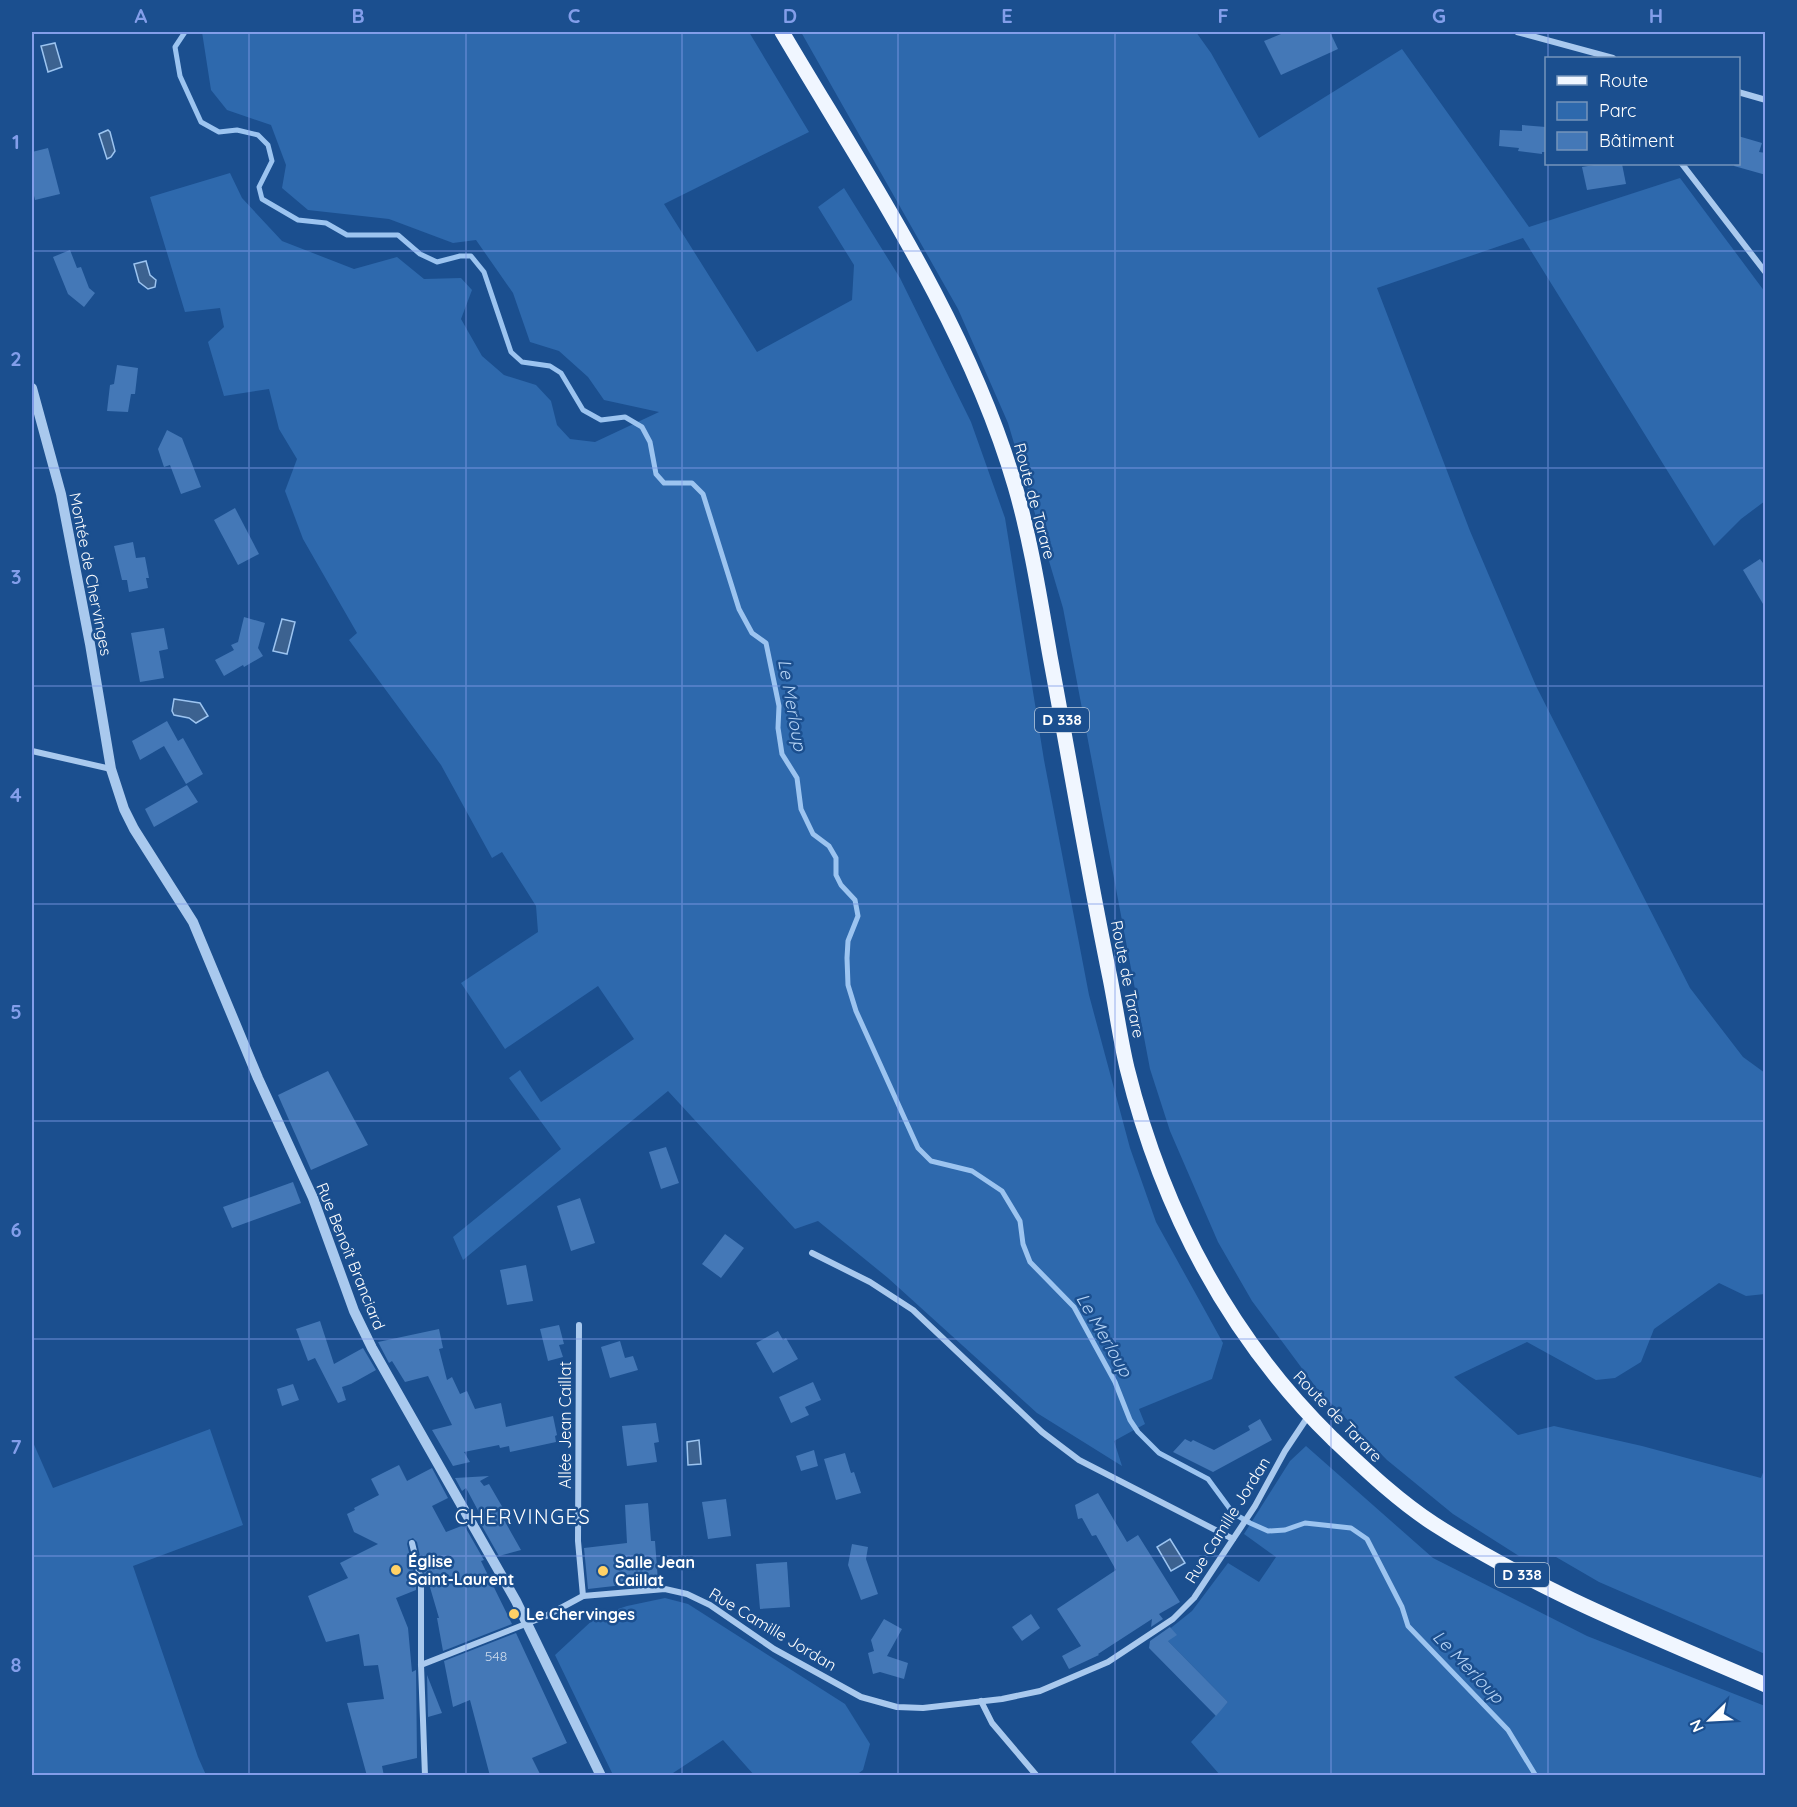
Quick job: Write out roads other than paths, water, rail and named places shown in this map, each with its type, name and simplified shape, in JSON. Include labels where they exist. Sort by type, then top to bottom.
[{"type":"main road","name":"Route de Tarare","points":[[782,32],[943,307],[968,358],[996,431],[1014,485],[1035,570],[1098,924],[1127,1068],[1155,1160],[1185,1232],[1233,1319],[1278,1380],[1309,1415],[1376,1480],[1432,1523],[1538,1584],[1608,1617],[1766,1684]]},
{"type":"street","points":[[1517,32],[1606,57]]},
{"type":"street","points":[[1740,93],[1766,100]]},
{"type":"street","points":[[1683,165],[1766,273]]},
{"type":"street","name":"Montée de Chervinges","points":[[32,388],[61,494],[111,769]]},
{"type":"street","points":[[32,751],[111,769]]},
{"type":"street","name":"Rue Benoît Branciard","points":[[111,769],[124,809],[134,829],[193,922],[214,968],[258,1078],[313,1198],[354,1311],[372,1348],[528,1623],[601,1776]]},
{"type":"street","points":[[812,1253],[870,1282],[913,1310],[1042,1432],[1079,1460],[1235,1536]]},
{"type":"street","name":"Allée Jean Caillat","points":[[579,1325],[578,1542],[583,1596]]},
{"type":"street","name":"Rue Camille Jordan","points":[[421,1665],[528,1623],[583,1596],[665,1589],[687,1594],[710,1605],[774,1648],[861,1697],[897,1707],[923,1708],[1041,1691],[1108,1662],[1173,1619],[1194,1598],[1255,1506],[1285,1451],[1309,1415]]},
{"type":"street","points":[[411,1543],[421,1580],[425,1776]]},
{"type":"street","points":[[981,1701],[992,1723],[1037,1776]]},
{"type":"waterway","name":"Le Merloup","points":[[185,32],[175,47],[180,76],[201,122],[219,132],[237,130],[258,135],[268,145],[272,161],[259,187],[262,199],[298,220],[326,223],[347,235],[398,235],[420,254],[437,262],[460,256],[471,256],[484,272],[511,352],[522,362],[550,366],[561,373],[583,410],[601,420],[625,417],[642,427],[650,442],[656,474],[664,483],[692,483],[703,494],[739,609],[752,633],[766,643],[779,706],[778,728],[782,754],[797,778],[801,809],[813,834],[829,846],[836,858],[836,875],[841,885],[855,900],[858,916],[848,941],[848,985],[856,1011],[918,1148],[931,1161],[972,1171],[1002,1191],[1020,1221],[1023,1244],[1030,1262],[1074,1307],[1115,1382],[1130,1420],[1138,1432],[1159,1453],[1208,1479],[1233,1513],[1268,1531],[1285,1530],[1305,1523],[1351,1528],[1367,1539],[1402,1607],[1408,1626],[1508,1730],[1536,1776]]},
{"type":"place","name":"Église Saint-Laurent","points":[[396,1570]]},
{"type":"place","name":"Salle Jean Caillat","points":[[603,1571]]},
{"type":"place","name":"Le Chervinges","points":[[514,1614]]},
{"type":"district","name":"CHERVINGES","points":[[523,1517]]}]
